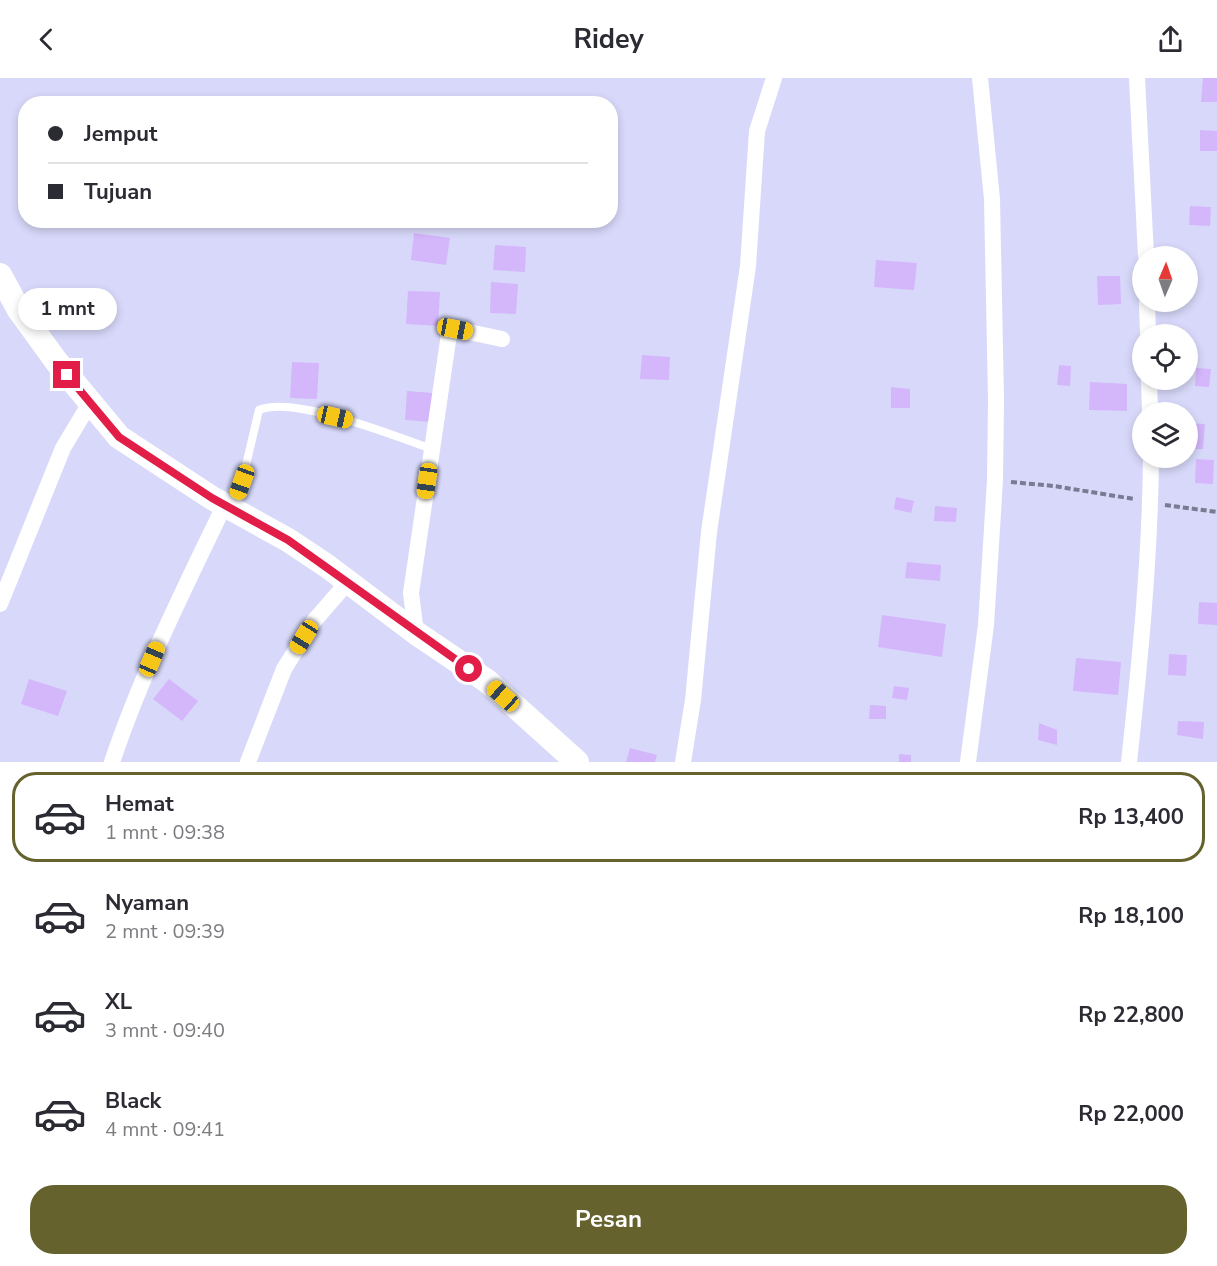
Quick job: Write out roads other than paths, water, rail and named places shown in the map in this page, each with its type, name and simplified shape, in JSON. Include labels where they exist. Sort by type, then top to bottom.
[{"type":"street","points":[[683,762],[693,700],[710,532],[748,266],[757,131],[774,78]]},
{"type":"street","points":[[968,762],[986,625],[995,480],[996,399],[992,200],[980,78]]},
{"type":"street","points":[[1137,78],[1145,246]]},
{"type":"street","points":[[0,275],[19,310],[119,437],[288,540],[416,633],[487,681],[577,762]]},
{"type":"street","points":[[416,633],[411,592],[449,332],[455,329],[502,339]]},
{"type":"street","points":[[0,604],[63,448],[90,403]]},
{"type":"street","points":[[1128,762],[1138,674],[1151,502],[1151,468]]},
{"type":"street","points":[[112,762],[125,723],[171,617],[229,506]]},
{"type":"street","points":[[248,762],[284,669],[314,621],[347,583]]},
{"type":"lane","points":[[229,506],[242,482],[259,410],[269,405],[298,408],[354,422],[432,449]]}]
